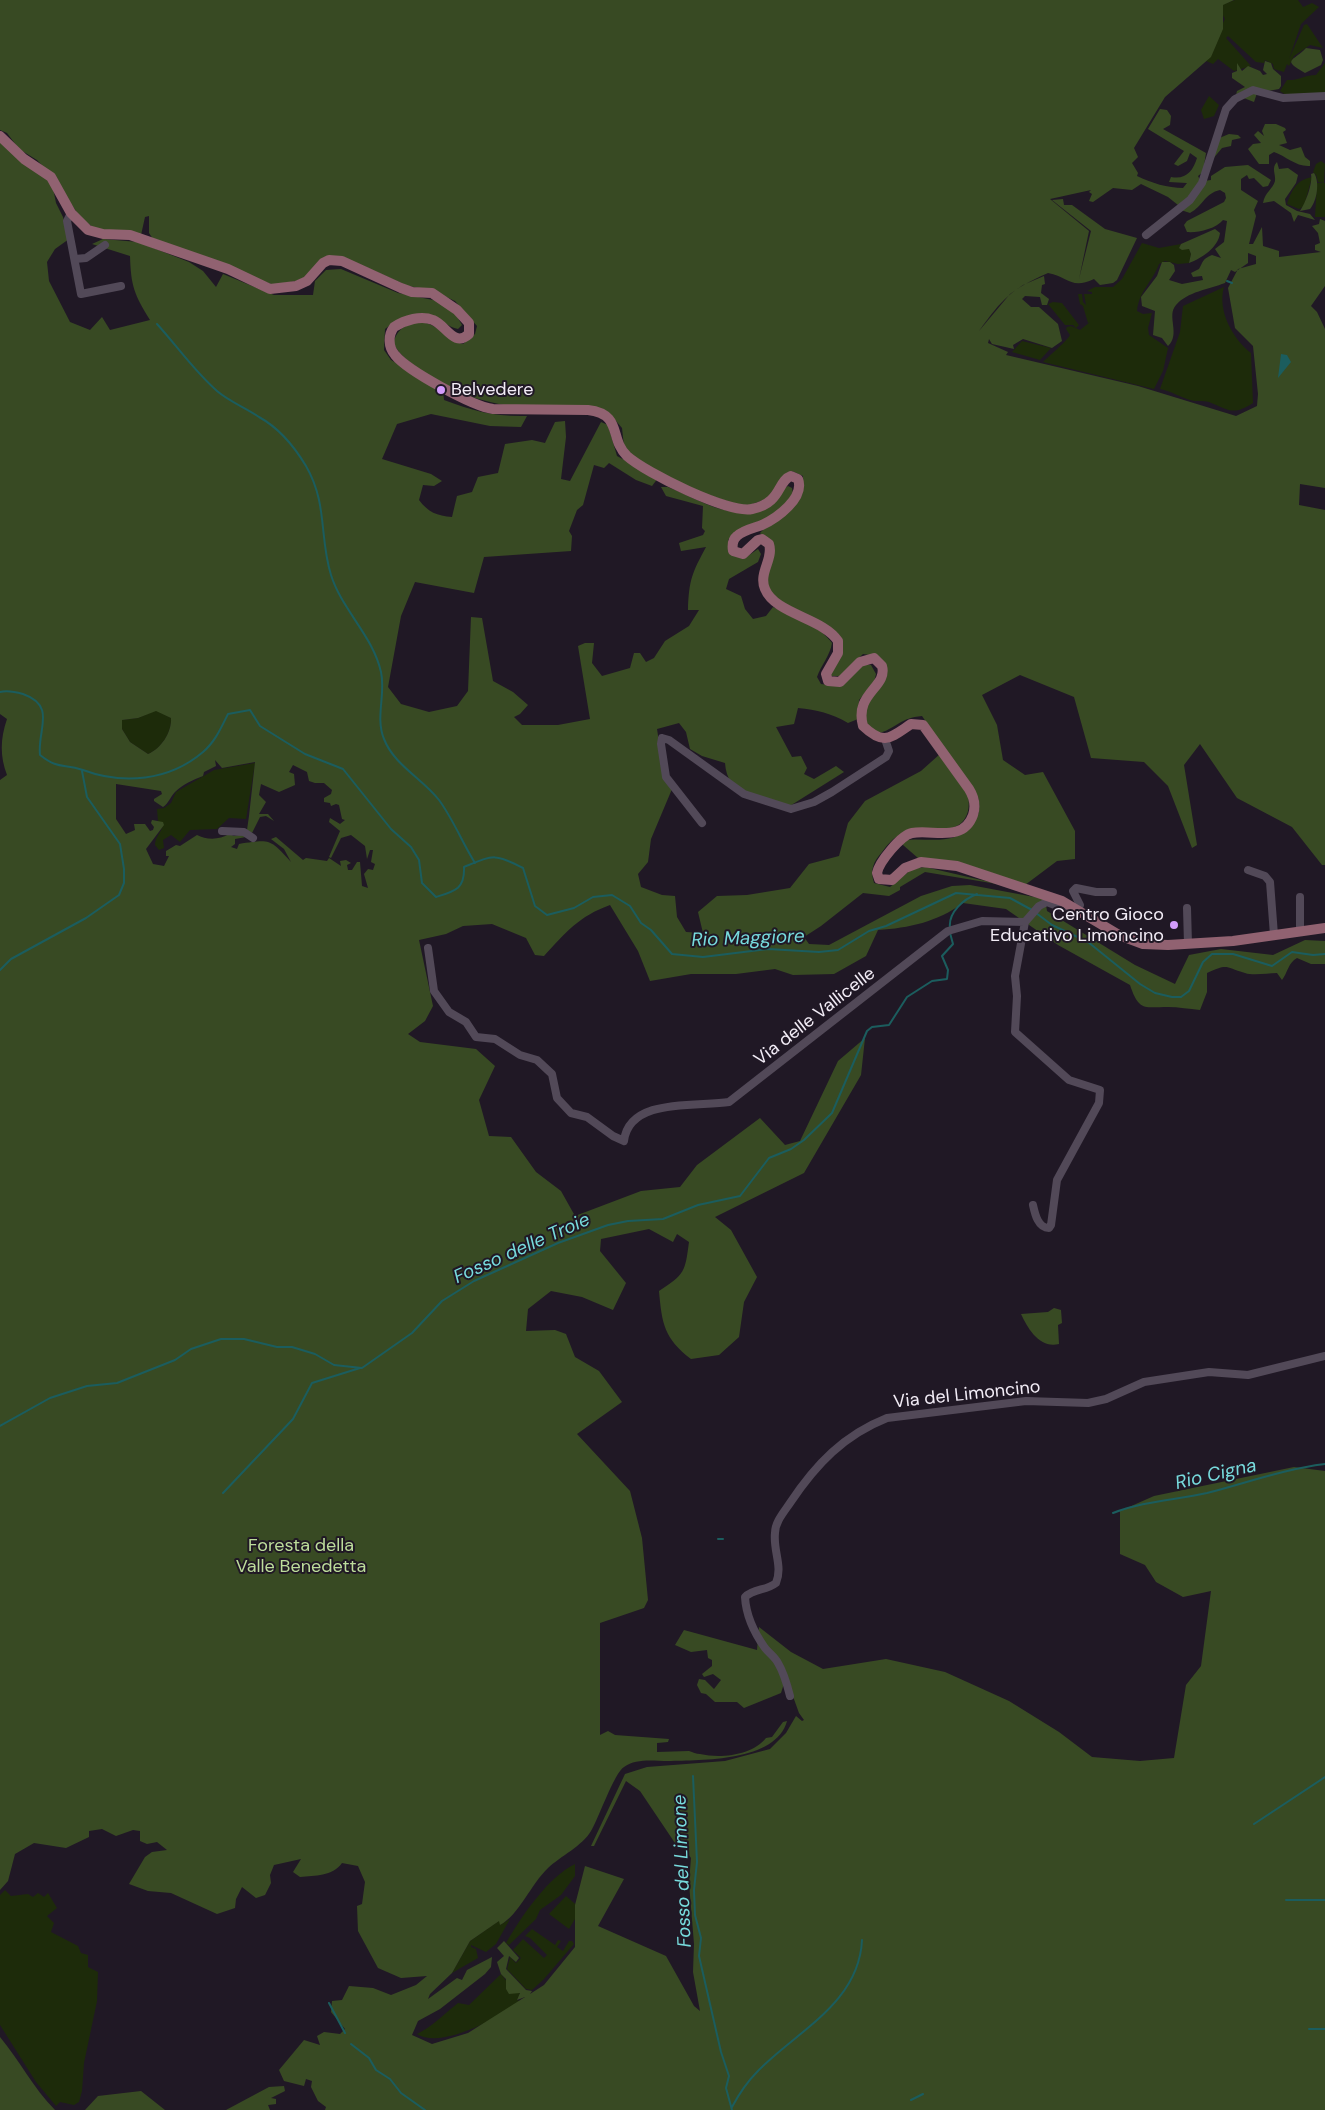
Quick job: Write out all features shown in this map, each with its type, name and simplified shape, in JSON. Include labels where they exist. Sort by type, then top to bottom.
[{"type":"main road","points":[[0,136],[24,159],[51,177],[71,214],[88,230],[103,234],[138,238],[228,269],[264,288],[276,290],[296,286],[307,281],[323,263],[335,260],[412,292],[432,293],[470,323],[469,334],[462,339],[456,338],[433,320],[425,319],[400,323],[391,331],[389,342],[394,355],[446,390],[483,407],[588,410],[601,414],[611,420],[622,449],[633,461],[680,488],[730,509],[751,510],[768,504],[778,493],[785,479],[794,477],[799,483],[799,490],[790,504],[765,523],[738,535],[733,543],[734,551],[743,554],[758,540],[762,539],[769,544],[771,554],[763,580],[767,593],[783,606],[829,632],[838,641],[838,652],[826,674],[828,681],[840,682],[865,659],[874,658],[882,666],[882,677],[863,702],[863,726],[873,735],[885,739],[891,738],[911,724],[923,725],[969,790],[974,807],[969,823],[959,831],[947,834],[912,833],[902,838],[881,863],[877,873],[880,879],[892,880],[912,864],[932,862],[956,866],[1055,898],[1130,940],[1150,945],[1188,944],[1325,928]]},
{"type":"street","points":[[1146,235],[1190,200],[1202,183],[1226,109],[1235,99],[1252,90],[1283,98],[1325,96]]},
{"type":"street","points":[[71,214],[67,221],[81,294],[121,286]]},
{"type":"street","points":[[75,258],[86,258],[106,245]]},
{"type":"street","points":[[702,823],[666,777],[661,744],[662,738],[669,740],[744,794],[791,809],[814,802],[832,792],[886,756],[889,751],[885,739]]},
{"type":"street","points":[[222,831],[244,832],[252,838]]},
{"type":"street","points":[[1248,870],[1265,876],[1270,882],[1274,935]]},
{"type":"street","points":[[1033,1205],[1035,1216],[1042,1226],[1049,1228],[1057,1180],[1099,1103],[1101,1095],[1100,1090],[1095,1087],[1069,1080],[1015,1032],[1017,996],[1015,976],[1027,920],[1039,906],[1047,902],[1067,910],[1076,910],[1080,905],[1073,891],[1076,888],[1096,892],[1113,892]]},
{"type":"street","points":[[1300,897],[1300,931]]},
{"type":"street","points":[[1187,908],[1188,944]]},
{"type":"street","name":"Via delle Vallicelle","points":[[428,948],[434,991],[449,1012],[466,1022],[476,1037],[495,1040],[520,1055],[537,1060],[552,1074],[557,1098],[571,1113],[587,1117],[613,1136],[624,1141],[625,1132],[636,1119],[662,1106],[699,1106],[728,1102],[948,931],[987,921],[1027,920]]},
{"type":"street","name":"Via del Limoncino","points":[[790,1696],[785,1678],[777,1661],[764,1647],[755,1631],[746,1609],[745,1597],[750,1593],[767,1589],[776,1583],[779,1567],[774,1533],[776,1527],[805,1480],[834,1448],[872,1424],[887,1418],[923,1412],[1026,1401],[1088,1403],[1106,1399],[1144,1382],[1209,1372],[1248,1375],[1325,1356]]},
{"type":"shaded area","points":[[1235,0],[1298,0],[1303,7],[1312,3],[1319,7],[1301,24],[1289,59],[1304,25],[1307,24],[1323,48],[1310,45],[1294,56],[1289,66],[1287,64],[1284,72],[1274,69],[1273,64],[1265,60],[1264,63],[1256,62],[1228,36],[1226,38],[1251,66],[1234,71],[1218,59],[1213,64],[1204,60],[1225,19],[1220,10],[1221,5]]},
{"type":"shaded area","points":[[1325,63],[1325,94],[1286,95],[1280,91],[1287,80],[1316,75]]},
{"type":"shaded area","points":[[1209,96],[1219,105],[1214,116],[1204,119],[1201,110]]},
{"type":"shaded area","points":[[1321,161],[1325,164],[1324,183],[1318,182],[1313,172],[1316,164]]},
{"type":"shaded area","points":[[1312,177],[1304,206],[1299,209],[1287,204],[1295,186]]},
{"type":"shaded area","points":[[1317,183],[1325,183],[1325,217],[1315,217]]},
{"type":"shaded area","points":[[1142,243],[1159,248],[1181,244],[1179,248],[1189,248],[1191,254],[1189,263],[1178,264],[1165,261],[1159,264],[1138,304],[1137,311],[1143,314],[1152,313],[1148,328],[1149,335],[1168,348],[1163,371],[1154,389],[1043,362],[1069,337],[1067,327],[1071,326],[1080,330],[1090,322],[1088,323],[1078,294],[1082,294],[1083,302],[1086,305],[1084,294],[1092,294],[1092,292],[1087,291],[1095,287],[1113,287],[1122,279]]},
{"type":"shaded area","points":[[1224,287],[1222,296],[1228,324],[1238,340],[1251,353],[1253,403],[1236,411],[1207,401],[1190,400],[1160,389],[1180,332],[1183,306]]},
{"type":"shaded area","points":[[1053,302],[1062,303],[1079,325],[1076,328],[1073,325],[1065,325],[1048,304]]},
{"type":"shaded area","points":[[1022,341],[1051,348],[1040,360],[1012,352]]},
{"type":"shaded area","points":[[1281,354],[1287,355],[1291,362],[1278,378]]},
{"type":"shaded area","points":[[156,710],[171,718],[170,729],[161,744],[148,754],[130,742],[122,729],[122,720],[138,718]]},
{"type":"shaded area","points":[[255,763],[246,819],[229,818],[217,829],[190,830],[180,842],[171,835],[163,840],[164,848],[159,850],[155,842],[163,825],[158,821],[157,809],[164,808],[171,803],[176,792],[214,770]]},
{"type":"shaded area","points":[[575,1864],[575,1876],[561,1895],[540,1910],[536,1919],[509,1945],[506,1943],[527,1910],[545,1888],[565,1870]]},
{"type":"shaded area","points":[[5,1890],[11,1896],[28,1894],[33,1897],[38,1893],[44,1897],[48,1893],[57,1908],[47,1916],[54,1923],[51,1932],[78,1946],[81,1953],[88,1955],[88,1967],[98,1972],[97,2001],[84,2063],[82,2091],[79,2102],[74,2105],[60,2102],[56,2106],[36,2082],[0,2025],[0,1895]]},
{"type":"shaded area","points":[[566,1896],[581,1909],[569,1929],[549,1914]]},
{"type":"shaded area","points":[[510,1919],[496,1944],[486,1952],[471,1945],[471,1947],[476,1949],[478,1958],[452,1973],[470,1941],[500,1920],[500,1925]]},
{"type":"shaded area","points":[[532,1929],[555,1945],[558,1940],[561,1941],[557,1947],[563,1951],[569,1941],[572,1941],[574,1944],[532,1990],[526,1989],[507,1969],[510,1957],[516,1963],[521,1958],[513,1950],[523,1939],[544,1958],[547,1955],[530,1938],[525,1936]]},
{"type":"shaded area","points":[[501,1974],[514,1991],[520,1993],[517,2000],[523,2002],[486,2022],[456,2035],[428,2038],[417,2034],[433,2024],[458,2003],[469,2005]]},
{"type":"green space","points":[[0,0],[1234,0],[1223,5],[1223,29],[1211,57],[1165,97],[1134,148],[1138,157],[1132,163],[1138,173],[1137,176],[1160,185],[1183,188],[1187,183],[1169,182],[1171,177],[1176,178],[1188,174],[1197,158],[1190,153],[1187,161],[1178,166],[1174,164],[1184,151],[1148,129],[1160,109],[1167,110],[1171,116],[1170,125],[1163,129],[1206,153],[1203,172],[1198,176],[1200,180],[1190,198],[1178,205],[1168,197],[1141,184],[1132,190],[1113,188],[1093,202],[1089,201],[1092,194],[1089,192],[1091,190],[1050,199],[1089,231],[1079,279],[1091,231],[1052,200],[1063,199],[1064,205],[1072,205],[1105,229],[1137,238],[1117,280],[1113,283],[1100,285],[1094,279],[1075,283],[1048,273],[1027,283],[1044,276],[1045,284],[1042,285],[1041,293],[1049,299],[1047,305],[1042,305],[1040,297],[1025,296],[1022,299],[1031,307],[1039,307],[1058,324],[1062,341],[1052,348],[1023,339],[1013,345],[1014,349],[992,344],[989,339],[988,343],[1008,352],[1006,355],[1138,386],[1236,416],[1257,406],[1258,394],[1253,346],[1235,328],[1228,288],[1237,270],[1235,272],[1231,270],[1225,283],[1192,294],[1176,305],[1172,314],[1174,331],[1172,341],[1168,346],[1162,338],[1153,335],[1155,311],[1142,306],[1141,297],[1157,276],[1162,262],[1170,262],[1174,265],[1175,271],[1169,280],[1182,284],[1203,280],[1202,276],[1193,277],[1191,273],[1199,269],[1203,261],[1209,256],[1221,258],[1215,249],[1224,242],[1227,221],[1223,220],[1211,228],[1196,232],[1187,232],[1184,225],[1187,221],[1224,202],[1226,198],[1225,193],[1220,190],[1211,194],[1190,213],[1181,210],[1204,181],[1211,180],[1211,176],[1225,167],[1248,165],[1271,180],[1268,186],[1263,187],[1254,178],[1249,179],[1247,175],[1241,179],[1241,190],[1258,201],[1254,210],[1256,216],[1249,244],[1253,244],[1262,227],[1263,246],[1279,251],[1279,257],[1321,252],[1315,250],[1315,245],[1320,243],[1318,233],[1312,226],[1319,224],[1320,219],[1325,221],[1325,286],[1311,306],[1317,312],[1325,329],[1325,488],[1300,484],[1299,505],[1325,510],[1325,865],[1322,865],[1292,827],[1237,798],[1200,744],[1184,765],[1197,845],[1192,848],[1168,786],[1144,762],[1091,758],[1074,697],[1020,675],[982,695],[997,725],[1003,760],[1025,775],[1043,772],[1075,831],[1075,859],[1057,861],[1025,885],[918,858],[903,845],[903,840],[948,839],[963,833],[978,816],[978,797],[922,716],[904,721],[880,733],[869,728],[862,713],[883,680],[876,656],[863,654],[840,676],[830,676],[838,637],[772,596],[767,583],[770,544],[760,533],[803,489],[803,476],[792,471],[769,498],[744,507],[683,486],[633,458],[624,446],[622,428],[611,415],[513,407],[466,395],[444,385],[402,356],[393,343],[396,336],[402,329],[419,322],[432,325],[450,338],[463,344],[475,334],[477,326],[455,301],[431,290],[408,286],[341,256],[330,256],[305,277],[296,281],[274,285],[155,242],[149,233],[149,216],[145,217],[141,235],[95,229],[80,217],[53,177],[37,160],[19,149],[7,133],[0,130]],"holes":[[[1248,253],[1256,256],[1256,264],[1240,268],[1248,263]],[[1008,296],[979,331],[995,310]]]},
{"type":"green space","points":[[1306,48],[1320,50],[1323,60],[1321,65],[1305,73],[1291,63]]},
{"type":"green space","points":[[1265,61],[1271,63],[1273,69],[1281,76],[1281,86],[1279,89],[1257,93],[1254,102],[1236,95],[1237,91],[1245,87],[1232,78],[1232,73],[1237,71],[1237,63],[1242,71],[1248,66],[1260,71],[1263,75],[1267,74],[1263,70]]},
{"type":"green space","points":[[1265,124],[1276,124],[1285,128],[1286,130],[1283,132],[1287,143],[1279,145],[1290,150],[1301,147],[1305,157],[1310,161],[1310,166],[1296,163],[1274,152],[1269,155],[1269,164],[1259,164],[1248,149],[1253,144],[1261,143],[1254,135],[1258,131],[1264,136],[1262,131]]},
{"type":"green space","points":[[1229,134],[1238,135],[1241,138],[1232,140],[1231,146],[1222,148],[1212,160],[1217,139]]},
{"type":"green space","name":"Foresta della Valle Benedetta","points":[[0,140],[52,183],[56,203],[63,217],[69,239],[55,249],[47,262],[49,281],[70,322],[90,330],[102,317],[110,330],[150,320],[134,290],[130,256],[92,244],[103,239],[138,242],[189,262],[203,271],[216,287],[223,274],[274,295],[313,295],[315,281],[326,270],[341,269],[398,293],[438,301],[456,315],[462,325],[458,329],[427,314],[414,314],[401,319],[385,329],[384,350],[391,360],[443,390],[444,400],[485,413],[527,416],[521,427],[490,426],[431,414],[397,424],[382,459],[431,474],[442,481],[434,486],[423,485],[419,500],[433,513],[452,517],[457,496],[472,492],[478,477],[498,473],[505,444],[532,440],[545,443],[555,422],[565,421],[566,437],[561,479],[570,481],[601,422],[608,425],[617,456],[658,478],[652,486],[636,480],[609,463],[604,468],[594,465],[583,505],[577,510],[569,531],[572,536],[571,551],[484,557],[474,593],[415,582],[401,616],[388,687],[401,704],[429,712],[457,706],[468,691],[471,617],[482,618],[493,681],[513,692],[528,705],[520,714],[514,717],[522,725],[558,725],[590,719],[578,646],[585,643],[594,643],[592,663],[602,676],[630,668],[634,653],[640,653],[646,662],[654,658],[665,641],[689,626],[699,610],[688,610],[689,591],[694,570],[706,547],[681,551],[679,543],[703,535],[705,531],[702,528],[703,506],[666,496],[661,487],[668,487],[714,507],[738,512],[764,510],[783,489],[788,486],[792,488],[793,494],[776,512],[763,521],[736,531],[728,540],[745,558],[758,549],[761,554],[758,562],[729,579],[726,589],[741,596],[745,609],[753,619],[766,616],[773,607],[805,622],[827,637],[832,643],[817,677],[821,684],[836,686],[860,665],[871,665],[876,674],[874,682],[859,700],[858,719],[848,723],[824,712],[798,708],[794,724],[776,727],[792,757],[801,756],[807,768],[804,774],[814,779],[836,766],[844,772],[785,809],[755,799],[738,789],[731,783],[725,763],[702,756],[690,749],[686,732],[679,723],[657,729],[664,774],[672,789],[651,839],[648,862],[638,874],[641,887],[662,895],[675,896],[677,917],[686,932],[703,933],[698,912],[717,896],[747,895],[790,888],[809,864],[839,856],[848,823],[865,801],[921,771],[940,754],[963,785],[968,796],[968,811],[964,820],[957,826],[949,829],[910,831],[895,838],[874,863],[872,874],[874,883],[890,887],[912,869],[925,867],[1003,885],[925,872],[889,896],[863,893],[804,937],[809,944],[829,945],[921,896],[952,886],[970,885],[1045,899],[1047,911],[1135,965],[1175,984],[1189,955],[1221,949],[1273,955],[1305,940],[1325,941],[1325,964],[1311,964],[1297,958],[1290,965],[1282,980],[1277,973],[1249,974],[1226,967],[1207,973],[1207,992],[1200,1010],[1144,1006],[1136,1000],[1130,985],[1058,945],[1006,909],[963,903],[943,915],[922,923],[901,928],[878,930],[866,956],[834,974],[793,975],[775,969],[736,974],[691,974],[650,981],[638,951],[610,905],[599,909],[581,920],[544,956],[535,955],[526,938],[492,924],[463,926],[446,934],[419,940],[433,1006],[425,1021],[408,1034],[420,1042],[476,1049],[495,1066],[479,1100],[489,1136],[511,1137],[536,1172],[561,1191],[575,1216],[641,1191],[680,1187],[697,1165],[760,1118],[785,1145],[800,1141],[838,1061],[865,1038],[861,1075],[804,1173],[715,1217],[731,1230],[757,1277],[744,1302],[739,1337],[719,1355],[691,1359],[675,1344],[666,1330],[661,1313],[659,1291],[679,1276],[685,1266],[689,1242],[677,1234],[673,1242],[649,1229],[601,1239],[600,1251],[626,1283],[613,1310],[582,1297],[551,1291],[528,1309],[526,1331],[555,1330],[566,1334],[575,1357],[599,1371],[622,1402],[577,1434],[630,1491],[642,1538],[648,1600],[644,1608],[600,1623],[600,1735],[608,1731],[615,1735],[669,1739],[668,1742],[657,1743],[657,1752],[689,1751],[697,1754],[727,1756],[745,1752],[760,1744],[766,1738],[772,1737],[783,1722],[787,1721],[780,1734],[768,1744],[736,1756],[682,1761],[640,1761],[624,1767],[616,1778],[587,1836],[548,1868],[507,1920],[500,1925],[499,1921],[470,1941],[452,1973],[430,1994],[428,1999],[457,1978],[462,1980],[467,1970],[492,1957],[491,1967],[485,1974],[440,2009],[418,2021],[412,2035],[432,2044],[468,2033],[525,1997],[517,2000],[520,1993],[509,1994],[506,1989],[506,1979],[501,1974],[497,1962],[504,1956],[497,1948],[504,1941],[519,1958],[516,1962],[509,1956],[506,1969],[526,1990],[532,1991],[530,1994],[544,1985],[575,1947],[575,1905],[585,1866],[624,1879],[598,1926],[666,1956],[694,2006],[700,2011],[693,1972],[694,1944],[689,1883],[691,1858],[683,1847],[679,1849],[640,1791],[626,1781],[594,1846],[591,1846],[625,1774],[647,1767],[725,1761],[770,1749],[786,1733],[796,1716],[802,1721],[804,1720],[799,1713],[786,1677],[781,1693],[744,1708],[737,1702],[715,1702],[706,1694],[701,1693],[697,1685],[699,1679],[705,1680],[714,1689],[721,1680],[713,1674],[704,1677],[702,1674],[712,1666],[712,1660],[708,1658],[707,1650],[691,1652],[675,1645],[684,1630],[757,1650],[759,1627],[791,1652],[823,1669],[886,1659],[945,1672],[1009,1701],[1059,1732],[1092,1757],[1140,1761],[1174,1758],[1186,1685],[1201,1666],[1211,1591],[1183,1597],[1156,1582],[1145,1565],[1120,1554],[1120,1511],[1154,1496],[1294,1467],[1325,1471],[1325,2110],[325,2110],[326,2107],[318,2101],[311,2087],[312,2081],[306,2079],[304,2086],[284,2081],[279,2070],[304,2040],[320,2045],[317,2036],[324,2032],[340,2034],[345,2029],[331,2012],[332,2001],[342,2000],[349,1986],[373,1988],[391,1995],[416,1985],[427,1976],[401,1978],[378,1968],[358,1931],[357,1906],[362,1904],[365,1882],[358,1866],[342,1863],[338,1868],[328,1873],[300,1877],[293,1872],[301,1859],[274,1865],[270,1875],[271,1883],[265,1895],[256,1898],[242,1887],[236,1899],[235,1908],[217,1914],[171,1893],[148,1891],[129,1884],[145,1857],[152,1852],[167,1850],[157,1842],[147,1844],[140,1841],[140,1831],[133,1830],[116,1836],[102,1829],[89,1831],[89,1837],[66,1848],[34,1843],[15,1854],[8,1881],[0,1890],[0,780],[7,775],[2,748],[7,719],[0,714]],"holes":[[[156,711],[171,718],[170,729],[161,744],[148,754],[130,742],[122,729],[122,720],[138,718]],[[215,760],[222,768],[255,762],[247,830],[252,833],[260,817],[266,816],[274,821],[268,814],[259,814],[266,802],[259,795],[261,784],[279,792],[295,785],[294,774],[289,772],[293,765],[307,772],[309,781],[324,783],[332,790],[331,794],[324,798],[324,802],[330,803],[331,806],[339,805],[342,819],[345,820],[340,824],[330,818],[329,822],[340,831],[329,857],[331,858],[341,838],[351,835],[365,846],[367,859],[370,850],[373,850],[371,862],[375,864],[373,870],[368,869],[364,874],[368,888],[362,886],[360,862],[357,862],[352,870],[348,870],[347,865],[351,863],[346,860],[340,861],[341,866],[329,858],[327,861],[306,858],[303,860],[276,837],[271,839],[284,849],[291,862],[279,849],[269,842],[258,841],[239,844],[237,849],[231,847],[235,844],[235,839],[246,837],[244,834],[234,836],[229,834],[213,839],[197,835],[180,846],[176,845],[166,851],[166,856],[169,856],[164,866],[153,864],[146,849],[164,825],[163,822],[152,820],[151,823],[154,827],[150,831],[145,824],[134,824],[135,830],[126,834],[116,819],[116,784],[161,791],[162,794],[154,799],[154,801],[163,807],[178,789],[203,776],[204,772],[216,766]]]},
{"type":"green space","points":[[1277,162],[1279,169],[1288,168],[1298,175],[1296,183],[1285,199],[1286,205],[1297,211],[1310,214],[1315,220],[1298,215],[1294,222],[1291,213],[1274,201],[1263,203],[1265,196],[1275,181],[1274,169]]},
{"type":"green space","points":[[1314,173],[1317,181],[1317,191],[1314,201],[1310,209],[1300,211],[1308,194],[1311,174]]},
{"type":"green space","points":[[1215,229],[1220,233],[1213,248],[1189,263],[1191,254],[1189,249],[1182,250],[1179,248],[1181,244]]},
{"type":"green space","points":[[1054,1308],[1061,1310],[1062,1323],[1058,1325],[1059,1344],[1052,1345],[1040,1341],[1027,1326],[1021,1314],[1048,1312]]},
{"type":"green space","points":[[0,2037],[40,2093],[55,2110],[0,2110]]},
{"type":"green space","points":[[284,2086],[285,2091],[271,2098],[276,2099],[276,2104],[268,2105],[270,2110],[226,2110],[269,2087]]},
{"type":"green space","points":[[141,2091],[165,2110],[85,2110],[98,2096]]},
{"type":"waterway","points":[[1227,281],[1232,283]]},
{"type":"waterway","points":[[157,324],[209,384],[227,398],[273,426],[296,451],[306,466],[313,480],[320,507],[327,561],[331,575],[342,600],[365,635],[381,672],[380,722],[384,739],[395,757],[439,800],[475,863]]},
{"type":"waterway","name":"Rio Maggiore","points":[[0,692],[9,691],[23,694],[40,705],[43,712],[40,755],[46,760],[114,778],[145,778],[176,769],[190,762],[211,744],[228,714],[250,710],[260,726],[305,754],[343,769],[391,829],[411,847],[419,860],[422,883],[436,897],[449,893],[461,885],[464,867],[488,858],[500,858],[523,868],[535,906],[547,915],[574,908],[593,897],[612,895],[630,906],[641,923],[651,930],[672,954],[703,957],[768,949],[819,952],[838,950],[869,931],[886,926],[956,893],[1010,898],[1032,910]]},
{"type":"waterway","points":[[0,970],[11,959],[86,918],[119,895],[124,883],[120,844],[87,797],[82,771]]},
{"type":"waterway","name":"Fosso delle Troie","points":[[950,928],[954,912],[967,899],[977,894]]},
{"type":"waterway","name":"Rio Maggiore","points":[[1036,913],[1052,925],[1088,942],[1140,984],[1155,993],[1172,997],[1181,997],[1189,991],[1203,962],[1212,954],[1233,954],[1272,966],[1292,952],[1313,955],[1325,954]]},
{"type":"waterway","name":"Fosso delle Troie","points":[[0,1426],[50,1398],[87,1386],[117,1383],[175,1360],[191,1349],[221,1339],[244,1339],[277,1347],[292,1347],[315,1354],[334,1365],[362,1368],[412,1333],[442,1301],[474,1281],[558,1243],[608,1225],[628,1221],[663,1219],[698,1205],[740,1196],[769,1158],[791,1149],[804,1140],[832,1113],[867,1031],[872,1027],[889,1025],[907,997],[932,981],[947,979],[948,970],[942,956],[953,944],[950,933]]},
{"type":"waterway","points":[[223,1493],[293,1419],[312,1383],[360,1368]]},
{"type":"waterway","name":"Rio Cigna","points":[[1113,1513],[1148,1503],[1207,1493],[1280,1473],[1325,1464]]},
{"type":"waterway","name":"Rio Cigna","points":[[718,1539],[723,1539]]},
{"type":"waterway","name":"Fosso del Limone","points":[[693,1776],[697,1862],[694,1890],[695,1915],[701,1938],[699,1956],[721,2052],[729,2076],[726,2088],[732,2110]]},
{"type":"waterway","points":[[1254,1824],[1325,1777]]},
{"type":"waterway","points":[[1286,1900],[1325,1900]]},
{"type":"waterway","points":[[732,2107],[749,2080],[772,2057],[823,2015],[837,1999],[850,1982],[858,1962],[862,1940]]},
{"type":"waterway","points":[[329,2003],[345,2033]]},
{"type":"waterway","points":[[1309,2029],[1325,2029]]},
{"type":"waterway","points":[[351,2044],[369,2058],[376,2070],[390,2079],[401,2093],[425,2110]]},
{"type":"waterway","points":[[911,2100],[923,2094]]},
{"type":"place","name":"Belvedere","points":[[441,390]]},
{"type":"place","name":"Centro Gioco Educativo Limoncino","points":[[1174,925]]}]
